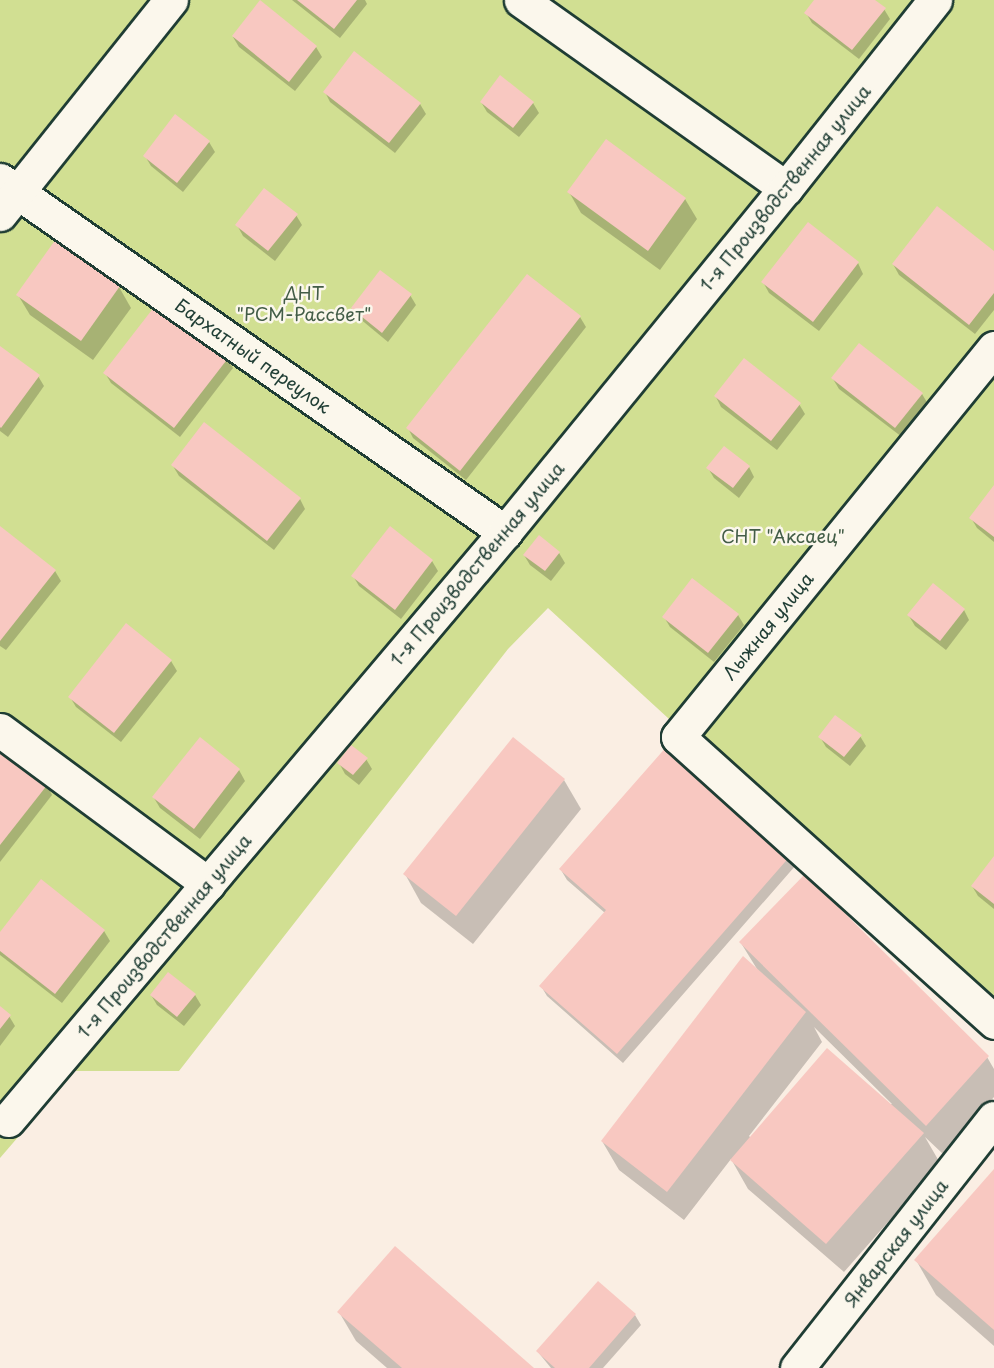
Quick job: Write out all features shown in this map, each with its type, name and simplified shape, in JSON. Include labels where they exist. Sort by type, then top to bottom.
[{"type":"street","points":[[6,195],[171,0]]},
{"type":"street","points":[[521,0],[786,188]]},
{"type":"street","name":"1-я Производственная улица","points":[[8,1120],[505,532],[786,188],[935,0]]},
{"type":"street","name":"Бархатный переулок","points":[[6,195],[505,532]]},
{"type":"street","name":"Лыжная улица","points":[[994,348],[678,737],[994,1022]]},
{"type":"street","points":[[0,730],[208,884]]},
{"type":"street","name":"Январская улица","points":[[797,1368],[994,1118]]},
{"type":"green space","name":"ДНТ \"РСМ-Рассвет\"","points":[[0,0],[994,0],[994,1017],[548,608],[508,649],[179,1071],[75,1071],[0,1158]]},
{"type":"building","points":[[260,0],[317,46],[289,82],[232,36]]},
{"type":"building","points":[[297,0],[357,0],[334,29]]},
{"type":"building","points":[[814,0],[875,0],[886,8],[852,50],[804,13]]},
{"type":"building","points":[[354,51],[421,103],[389,143],[323,92]]},
{"type":"building","points":[[500,75],[534,102],[513,128],[480,102]]},
{"type":"building","points":[[175,114],[210,141],[177,183],[143,156]]},
{"type":"building","points":[[606,139],[686,198],[648,251],[567,192]]},
{"type":"building","points":[[264,188],[298,214],[268,251],[235,225]]},
{"type":"building","points":[[937,206],[994,251],[994,293],[969,325],[892,264]]},
{"type":"building","points":[[808,222],[859,262],[813,322],[761,282]]},
{"type":"building","points":[[56,239],[120,286],[81,341],[16,295]]},
{"type":"building","points":[[380,270],[412,294],[382,333],[351,308]]},
{"type":"building","points":[[527,274],[581,316],[460,471],[406,428]]},
{"type":"building","points":[[158,302],[229,357],[174,428],[103,373]]},
{"type":"building","points":[[859,343],[923,393],[895,428],[831,378]]},
{"type":"building","points":[[0,346],[40,375],[1,428],[0,427]]},
{"type":"building","points":[[744,358],[801,403],[771,441],[714,396]]},
{"type":"building","points":[[204,422],[301,498],[267,541],[171,465]]},
{"type":"building","points":[[724,446],[750,466],[733,488],[706,468]]},
{"type":"building","points":[[994,485],[994,537],[969,518]]},
{"type":"building","points":[[0,526],[56,570],[0,641]]},
{"type":"building","points":[[390,526],[433,560],[395,610],[351,576]]},
{"type":"building","points":[[539,535],[560,552],[545,571],[523,555]]},
{"type":"building","points":[[692,578],[739,614],[708,653],[662,617]]},
{"type":"building","points":[[933,583],[965,609],[940,641],[907,615]]},
{"type":"building","points":[[126,623],[172,660],[114,733],[68,697]]},
{"type":"building","points":[[835,715],[862,735],[844,757],[818,737]]},
{"type":"building","points":[[200,737],[240,769],[194,829],[152,797]]},
{"type":"building","points":[[513,737],[565,779],[456,916],[403,874]]},
{"type":"building","points":[[351,745],[368,758],[353,775],[337,763]]},
{"type":"building","points":[[668,745],[792,854],[617,1054],[539,986],[606,910],[559,869]]},
{"type":"building","points":[[0,747],[48,784],[0,845]]},
{"type":"building","points":[[994,856],[994,904],[971,886]]},
{"type":"building","points":[[805,874],[989,1056],[926,1126],[739,942]]},
{"type":"building","points":[[41,879],[105,930],[55,994],[0,951],[0,932]]},
{"type":"building","points":[[743,956],[806,1012],[667,1192],[601,1141]]},
{"type":"building","points":[[168,972],[196,994],[177,1017],[150,995]]},
{"type":"building","points":[[0,1006],[11,1015],[0,1029]]},
{"type":"building","points":[[827,1048],[924,1133],[826,1244],[730,1160]]},
{"type":"building","points":[[994,1169],[994,1330],[914,1260]]},
{"type":"building","points":[[395,1246],[534,1368],[402,1368],[337,1312]]},
{"type":"building","points":[[598,1281],[636,1314],[589,1368],[555,1368],[536,1351]]},
{"type":"park label","name":"СНТ \"Аксаец\"","points":[[783,536]]}]
